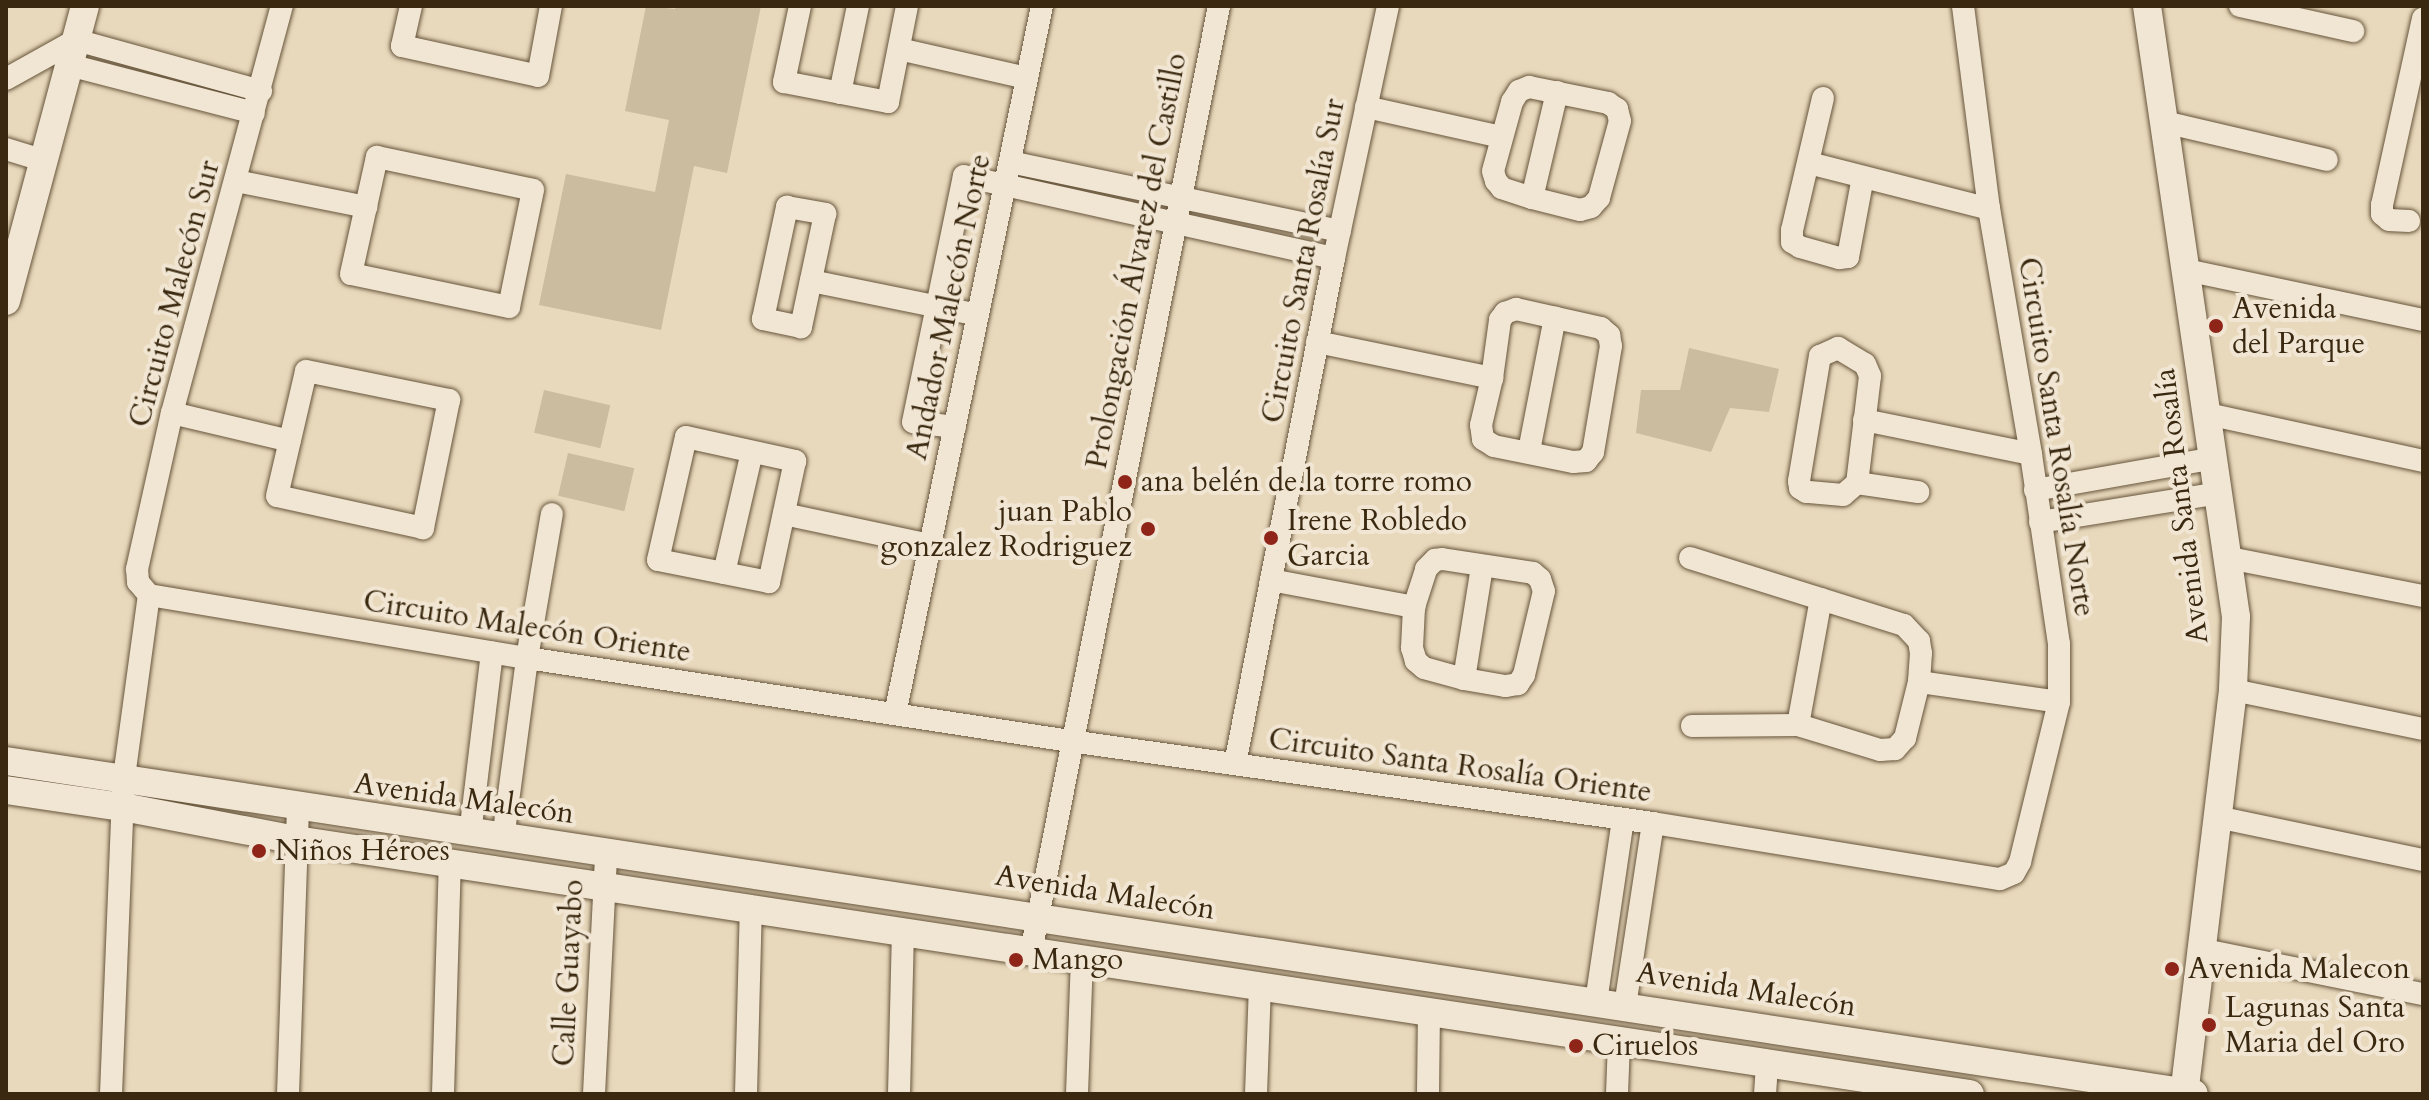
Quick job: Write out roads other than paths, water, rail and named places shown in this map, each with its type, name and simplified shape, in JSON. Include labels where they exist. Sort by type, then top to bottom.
[{"type":"street","points":[[6,301],[85,6]]},
{"type":"street","name":"Circuito Malecón Sur","points":[[149,595],[138,582],[137,569],[172,413],[282,6]]},
{"type":"street","points":[[411,6],[402,46],[538,76],[551,6]]},
{"type":"street","points":[[800,6],[784,82],[888,102],[907,6]]},
{"type":"street","points":[[840,93],[858,6]]},
{"type":"street","name":"Andador Malecón Norte","points":[[895,714],[1042,6]]},
{"type":"street","name":"Prolongación Álvarez del Castillo","points":[[1031,952],[1070,741],[1219,6]]},
{"type":"street","name":"Circuito Santa Rosalía Sur","points":[[1235,764],[1317,342],[1388,6]]},
{"type":"street","name":"Circuito Santa Rosalía Norte","points":[[1963,6],[1989,209],[2031,454],[2059,644],[2059,702],[2020,862],[2014,873]]},
{"type":"street","name":"Avenida Santa Rosalía","points":[[2147,6],[2236,617],[2233,690],[2199,949],[2187,1093]]},
{"type":"street","points":[[2240,6],[2353,31]]},
{"type":"street","points":[[2409,221],[2389,220],[2382,214],[2382,205],[2423,18]]},
{"type":"street","points":[[899,49],[1027,78]]},
{"type":"street","points":[[72,53],[254,113]]},
{"type":"street","points":[[6,79],[72,53],[261,91]]},
{"type":"street","points":[[1529,87],[1557,92],[1608,103],[1617,109],[1620,121],[1595,203],[1580,210],[1502,188],[1493,171],[1501,137],[1519,91],[1529,87]]},
{"type":"street","points":[[1532,198],[1557,92]]},
{"type":"street","points":[[1823,98],[1792,230],[1792,242],[1839,258],[1848,257],[1852,250],[1863,177]]},
{"type":"street","points":[[1366,107],[1501,137]]},
{"type":"street","points":[[2164,122],[2327,160]]},
{"type":"street","points":[[6,149],[43,160]]},
{"type":"street","points":[[377,157],[533,190],[509,307],[351,274],[366,207],[377,157]]},
{"type":"street","points":[[1010,162],[1340,231]]},
{"type":"street","points":[[1809,163],[1989,209]]},
{"type":"street","points":[[955,427],[913,422],[964,176],[1334,258]]},
{"type":"street","points":[[236,181],[366,207]]},
{"type":"street","points":[[787,207],[825,214],[811,281],[801,327],[763,319],[787,207]]},
{"type":"street","points":[[2186,270],[2423,320]]},
{"type":"street","points":[[811,281],[978,315]]},
{"type":"street","points":[[1516,309],[1555,317],[1601,328],[1610,340],[1593,452],[1586,461],[1573,462],[1494,446],[1483,439],[1481,425],[1492,378],[1500,320],[1505,313],[1516,309]]},
{"type":"street","points":[[1529,451],[1555,317]]},
{"type":"street","points":[[1317,342],[1492,378]]},
{"type":"street","points":[[1838,348],[1869,368],[1871,383],[1864,420],[1857,483],[1843,495],[1806,492],[1799,485],[1820,356],[1828,349],[1838,348]]},
{"type":"street","points":[[306,371],[449,400],[423,528],[277,496],[290,441],[306,371]]},
{"type":"street","points":[[172,413],[290,441]]},
{"type":"street","points":[[2208,414],[2423,461]]},
{"type":"street","points":[[1864,420],[2031,454]]},
{"type":"street","points":[[686,437],[752,452],[795,461],[769,582],[658,560],[686,437]]},
{"type":"street","points":[[724,573],[752,452]]},
{"type":"street","points":[[2035,490],[2214,458]]},
{"type":"street","points":[[1857,483],[1918,492]]},
{"type":"street","points":[[2040,522],[2219,493]]},
{"type":"street","points":[[503,839],[527,658],[552,514]]},
{"type":"street","points":[[784,514],[930,545]]},
{"type":"street","points":[[1690,558],[1904,625],[1919,641],[1921,653],[1919,682],[1905,738],[1895,749],[1880,750],[1798,725],[1692,726]]},
{"type":"street","points":[[2229,558],[2423,596]]},
{"type":"street","points":[[1435,560],[1482,566],[1533,573],[1540,579],[1544,591],[1524,675],[1518,684],[1505,686],[1424,668],[1416,661],[1412,648],[1414,607],[1423,575],[1435,560]]},
{"type":"street","points":[[1464,679],[1482,566]]},
{"type":"street","points":[[1271,580],[1414,607]]},
{"type":"street","points":[[111,1094],[124,777],[149,595]]},
{"type":"street","name":"Circuito Malecón Oriente","points":[[149,595],[527,658],[895,714]]},
{"type":"street","points":[[1798,725],[1821,599]]},
{"type":"street","points":[[470,834],[492,652]]},
{"type":"street","points":[[1919,682],[2059,702]]},
{"type":"street","points":[[2233,690],[2423,729]]},
{"type":"street","name":"Circuito Santa Rosalía Oriente","points":[[895,714],[1653,823],[2000,879],[2014,873]]},
{"type":"street","name":"Avenida Malecón","points":[[6,761],[124,777],[298,808],[1037,917],[2187,1093]]},
{"type":"street","points":[[6,790],[123,807],[296,840],[1767,1063],[1928,1091],[1970,1094]]},
{"type":"street","points":[[288,1094],[298,808]]},
{"type":"street","points":[[2217,817],[2423,860]]},
{"type":"street","points":[[1596,1002],[1623,819]]},
{"type":"street","points":[[1625,1006],[1653,823]]},
{"type":"street","name":"Calle Guayabo","points":[[594,1094],[606,854]]},
{"type":"street","points":[[443,1094],[450,863]]},
{"type":"street","points":[[746,1094],[751,909]]},
{"type":"street","points":[[899,1094],[903,932]]},
{"type":"street","points":[[2199,949],[2423,994]]},
{"type":"street","points":[[1077,1094],[1082,959]]},
{"type":"street","points":[[1256,1094],[1260,986]]},
{"type":"street","points":[[1428,1094],[1429,1012]]},
{"type":"street","points":[[1617,1094],[1619,1041]]},
{"type":"street","points":[[1765,1094],[1767,1063]]},
{"type":"place","name":"Avenida del Parque","points":[[2216,326]]},
{"type":"place","name":"ana belén de.la torre romo","points":[[1125,482]]},
{"type":"place","name":"juan Pablo gonzalez Rodriguez","points":[[1148,529]]},
{"type":"place","name":"Irene Robledo Garcia","points":[[1271,538]]},
{"type":"place","name":"Niños Héroes","points":[[259,851]]},
{"type":"place","name":"Mango","points":[[1016,960]]},
{"type":"place","name":"Avenida Malecon","points":[[2172,969]]},
{"type":"place","name":"Lagunas Santa Maria del Oro","points":[[2209,1025]]},
{"type":"place","name":"Ciruelos","points":[[1576,1046]]}]
